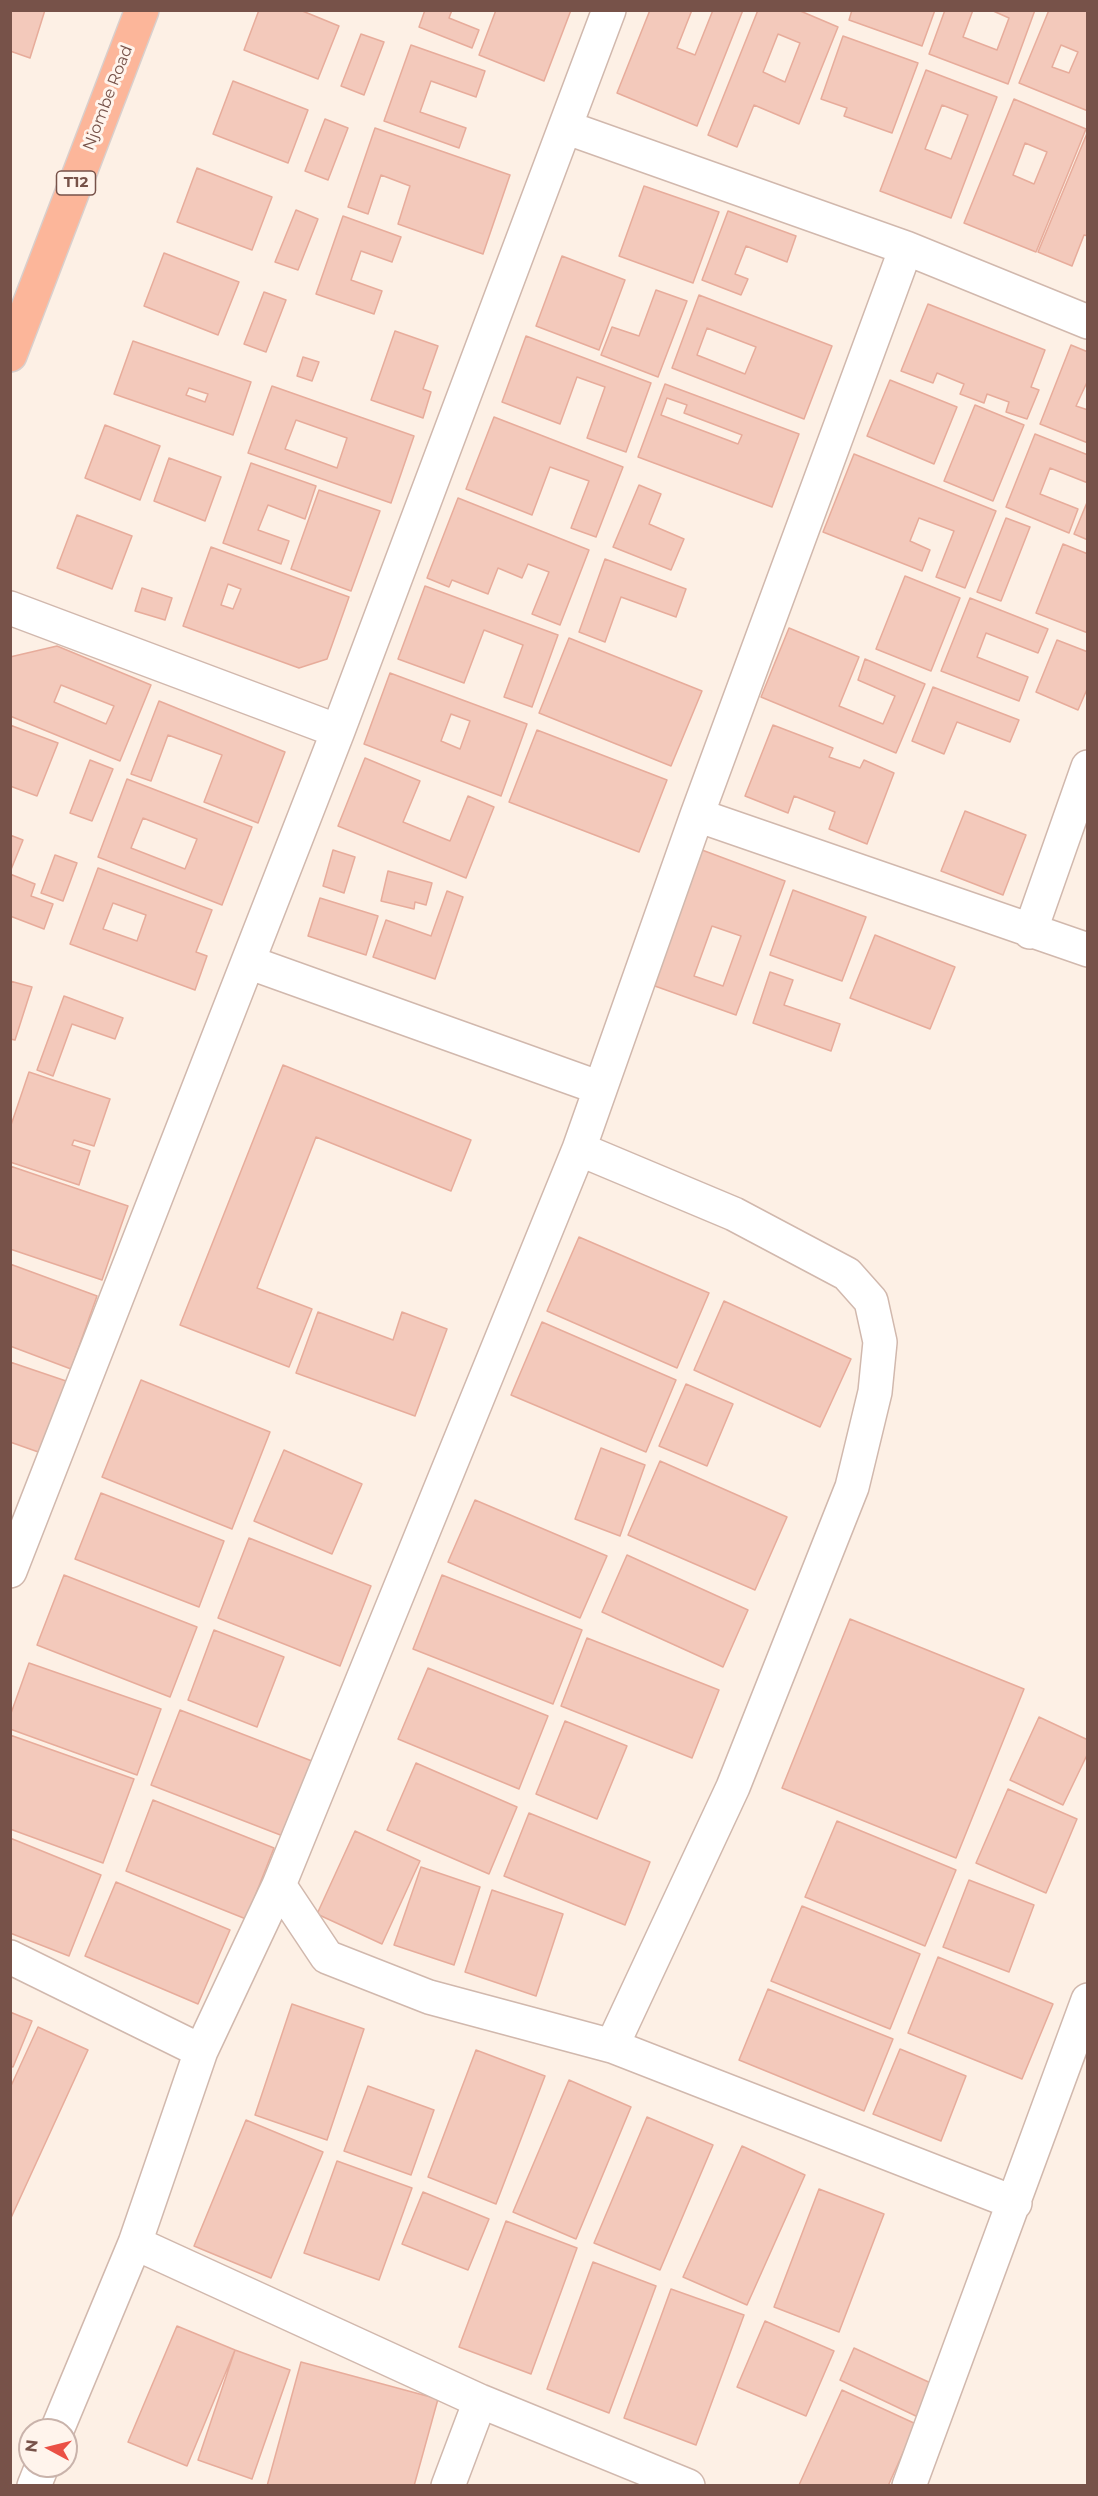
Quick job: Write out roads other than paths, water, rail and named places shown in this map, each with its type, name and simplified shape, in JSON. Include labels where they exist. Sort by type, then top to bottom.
[{"type":"highway","name":"Njombe Road","points":[[10,355],[142,10]]},
{"type":"street","points":[[10,1571],[338,731],[609,10]]},
{"type":"street","points":[[565,127],[906,248],[1088,322]]},
{"type":"street","points":[[62,2418],[135,2243],[201,2051],[279,1885],[579,1149],[697,815],[906,248]]},
{"type":"street","points":[[10,608],[338,731]]},
{"type":"street","points":[[1030,932],[1088,767]]},
{"type":"street","points":[[697,815],[1030,932],[1088,950]]},
{"type":"street","points":[[248,962],[600,1088]]},
{"type":"street","points":[[579,1149],[734,1214],[847,1274],[871,1301],[880,1342],[875,1392],[852,1487],[733,1787],[612,2046]]},
{"type":"street","points":[[279,1885],[327,1957],[429,1997],[612,2046],[1015,2203]]},
{"type":"street","points":[[10,1957],[201,2051]]},
{"type":"street","points":[[909,2486],[1088,2000]]},
{"type":"street","points":[[135,2243],[480,2401],[688,2486]]},
{"type":"street","points":[[448,2486],[480,2401]]}]
